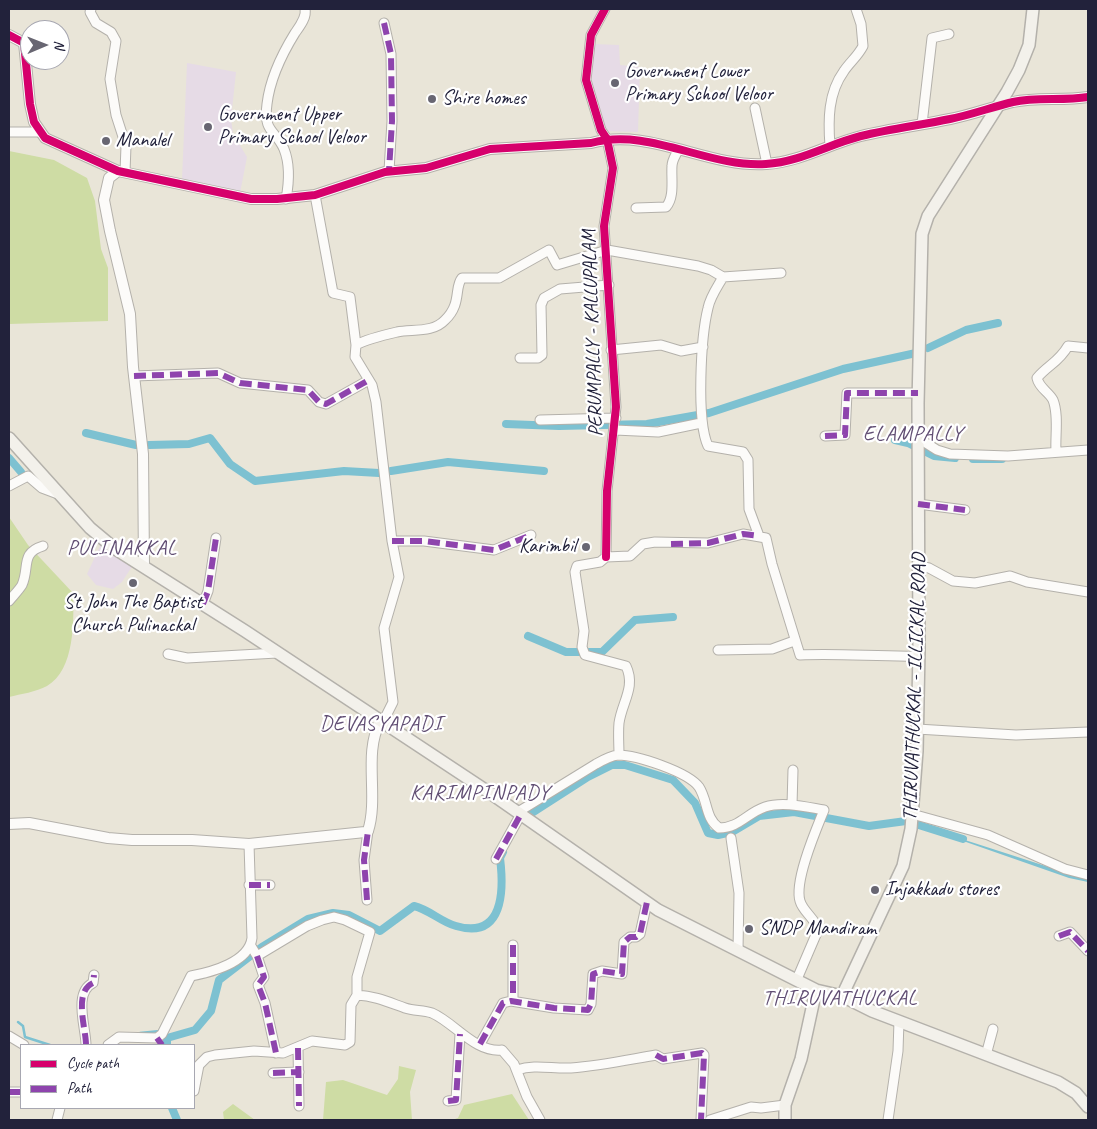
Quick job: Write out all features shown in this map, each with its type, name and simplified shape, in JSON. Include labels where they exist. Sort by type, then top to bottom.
[{"type":"main road","name":"THIRUVATHUCKAL - ILLICKAL ROAD","points":[[842,996],[900,874],[906,855],[912,820],[919,656],[918,393],[920,242],[923,227],[928,216],[1013,82],[1027,49],[1033,9]]},
{"type":"main road","points":[[9,438],[90,528],[104,540],[524,816],[647,902],[816,990],[842,996],[899,1021],[1069,1087],[1088,1107]]},
{"type":"main road","points":[[785,1120],[785,1105],[801,1059],[816,990]]},
{"type":"street","points":[[90,9],[96,23],[111,32],[116,41],[110,79],[116,116],[126,146],[122,172]]},
{"type":"street","points":[[286,199],[288,178],[286,157],[284,148],[270,130],[266,118],[267,104],[271,86],[284,50],[303,21],[306,13],[305,9]]},
{"type":"street","name":"PERUMPALLY - KALLUPALAM","points":[[605,9],[591,35],[586,80],[601,130],[607,139],[613,168],[604,226],[616,418],[606,491],[606,557]]},
{"type":"street","points":[[830,146],[828,123],[834,90],[844,70],[863,46],[861,24],[856,9]]},
{"type":"street","points":[[384,24],[391,54],[392,121],[389,171]]},
{"type":"street","points":[[922,124],[932,38],[949,34]]},
{"type":"street","points":[[9,35],[24,43],[30,104],[38,132],[45,138],[79,155],[122,172],[251,199],[286,199],[315,195],[389,171],[426,168],[490,149],[591,143],[607,139],[641,140],[678,150],[746,164],[767,164],[800,158],[859,137],[1014,102],[1061,101],[1088,96]]},
{"type":"street","points":[[756,108],[767,164]]},
{"type":"street","points":[[9,132],[38,132]]},
{"type":"street","points":[[636,208],[666,207],[669,204],[672,164],[678,150]]},
{"type":"street","points":[[122,172],[109,178],[104,200],[130,314],[134,376],[143,454],[144,566]]},
{"type":"street","points":[[315,195],[333,292],[350,297],[356,345],[355,357],[374,392],[382,441],[392,541],[399,577],[387,611],[384,628],[392,702],[374,735],[372,814],[364,860],[367,900]]},
{"type":"street","points":[[356,345],[397,332],[428,329],[439,325],[453,312],[457,303],[459,284],[462,278],[499,278],[549,250],[557,266],[607,250],[698,266],[724,276],[781,273]]},
{"type":"street","points":[[724,276],[708,306],[703,347],[701,417],[708,446],[743,452],[748,460],[748,509],[759,536]]},
{"type":"street","points":[[520,358],[538,358],[542,355],[542,305],[544,298],[560,289],[609,285]]},
{"type":"street","points":[[611,350],[661,345],[681,352],[703,347]]},
{"type":"street","points":[[1056,451],[1056,409],[1052,399],[1038,384],[1037,378],[1061,359],[1068,346],[1088,348]]},
{"type":"street","points":[[134,376],[218,373],[240,383],[308,390],[319,402],[326,404],[369,380]]},
{"type":"street","points":[[825,436],[845,435],[847,393],[918,393]]},
{"type":"street","points":[[615,430],[658,432],[701,417]]},
{"type":"street","points":[[540,420],[616,418]]},
{"type":"street","points":[[918,445],[950,454],[1008,456],[1088,450]]},
{"type":"street","points":[[9,486],[17,480],[28,476],[42,488],[63,496]]},
{"type":"street","points":[[918,504],[966,510]]},
{"type":"street","points":[[619,755],[620,723],[630,690],[630,675],[626,666],[585,655],[582,647],[584,631],[574,572],[577,566],[600,562],[606,557],[630,556],[643,544],[655,542],[708,543],[743,534],[766,538],[794,640],[800,655],[919,656]]},
{"type":"street","points":[[392,541],[424,541],[494,550],[531,535]]},
{"type":"street","points":[[203,604],[208,591],[216,538]]},
{"type":"street","points":[[9,601],[22,585],[27,557],[35,548],[44,546]]},
{"type":"street","points":[[919,566],[929,568],[953,582],[975,583],[1010,576],[1027,582],[1088,592]]},
{"type":"street","points":[[718,650],[772,649],[794,640]]},
{"type":"street","points":[[168,654],[187,658],[277,653]]},
{"type":"street","points":[[917,729],[1016,735],[1088,732]]},
{"type":"street","points":[[496,859],[524,816],[596,764],[608,757],[619,755],[664,766],[689,778],[699,788],[710,822],[718,828],[736,825],[765,807],[792,805],[824,810],[802,872],[798,898],[818,930],[797,979]]},
{"type":"street","points":[[792,805],[793,770]]},
{"type":"street","points":[[912,820],[988,835],[1064,869],[1088,875]]},
{"type":"street","points":[[9,824],[29,823],[108,838],[132,840],[192,840],[249,844],[303,837],[356,834],[368,831]]},
{"type":"street","points":[[731,838],[739,893],[738,950]]},
{"type":"street","points":[[249,844],[251,946],[257,955],[264,977],[258,985],[265,1003],[276,1053]]},
{"type":"street","points":[[249,886],[270,885]]},
{"type":"street","points":[[480,1044],[503,1003],[513,1001],[554,1008],[588,1010],[591,1004],[593,974],[602,971],[622,974],[624,942],[630,937],[636,937],[640,934],[647,902]]},
{"type":"street","points":[[195,1086],[199,1065],[207,1057],[254,1051],[283,1053],[312,1041],[345,1045],[350,1042],[351,1005],[357,995],[357,977],[370,932],[365,928],[334,917],[307,926],[257,955]]},
{"type":"street","points":[[1059,936],[1070,932],[1088,951]]},
{"type":"street","points":[[513,945],[513,1001]]},
{"type":"street","points":[[109,1044],[119,1036],[160,1039],[191,976],[222,969],[251,946]]},
{"type":"street","points":[[86,1042],[83,1027],[83,992],[86,986],[93,983],[94,975]]},
{"type":"street","points":[[357,995],[383,998],[406,1008],[432,1014],[460,1034],[494,1051],[502,1050],[509,1056],[517,1070],[540,1120]]},
{"type":"street","points":[[888,1120],[898,1052],[899,1021]]},
{"type":"street","points":[[986,1055],[993,1028]]},
{"type":"street","points":[[448,1101],[456,1100],[460,1034]]},
{"type":"street","points":[[9,1036],[22,1044]]},
{"type":"street","points":[[298,1048],[299,1106]]},
{"type":"street","points":[[517,1070],[529,1066],[558,1069],[597,1066],[656,1055],[661,1056],[663,1059],[702,1053],[704,1055],[705,1074],[702,1120]]},
{"type":"street","points":[[272,1073],[299,1072]]},
{"type":"street","points":[[710,1120],[751,1107],[785,1105]]},
{"type":"shaded area","name":"Government Lower Primary School Veloor","points":[[593,44],[619,45],[620,65],[640,67],[638,132],[605,131],[598,101],[592,90],[590,76]]},
{"type":"shaded area","name":"Government Upper Primary School Veloor","points":[[187,63],[236,72],[231,119],[233,134],[247,157],[240,193],[182,179]]},
{"type":"shaded area","points":[[101,544],[133,565],[122,582],[113,589],[96,585],[87,574]]},
{"type":"green space","points":[[9,151],[54,160],[87,178],[95,201],[101,249],[108,268],[108,321],[9,324]]},
{"type":"green space","points":[[9,517],[28,545],[73,593],[73,630],[68,657],[56,679],[43,688],[9,697]]},
{"type":"green space","points":[[399,1066],[416,1070],[410,1092],[412,1120],[323,1120],[326,1082],[343,1080],[387,1095],[398,1079]]},
{"type":"green space","points":[[512,1094],[529,1120],[452,1120],[458,1118],[464,1105]]},
{"type":"green space","points":[[233,1104],[255,1120],[224,1120],[223,1112]]},
{"type":"water","points":[[906,821],[1061,871],[1088,876],[1088,882],[1069,878]]},
{"type":"waterway","points":[[928,348],[966,330],[998,323]]},
{"type":"waterway","points":[[506,424],[559,426],[647,424],[709,413],[843,369],[916,353]]},
{"type":"waterway","points":[[86,433],[136,445]]},
{"type":"waterway","points":[[149,445],[189,444],[210,438],[230,464],[255,481],[344,471],[379,473]]},
{"type":"waterway","points":[[895,440],[908,443],[934,456],[955,458]]},
{"type":"waterway","points":[[9,458],[21,472]]},
{"type":"waterway","points":[[973,459],[1002,459]]},
{"type":"waterway","points":[[391,471],[448,462],[544,471]]},
{"type":"waterway","points":[[528,636],[566,652],[602,652],[635,620],[673,617]]},
{"type":"waterway","points":[[532,813],[588,777],[612,765],[625,765],[673,780],[695,803],[708,833],[718,835],[732,832],[759,816],[794,812],[869,826],[906,821],[963,839]]},
{"type":"waterway","points":[[167,1044],[167,1038],[195,1030],[211,1011],[219,980],[262,947],[308,919],[333,913],[349,915],[380,931],[414,906],[456,926],[472,928],[484,926],[492,919],[498,909],[502,884],[500,858],[503,852]]},
{"type":"waterway","points":[[18,1022],[23,1026],[25,1037],[47,1044]]},
{"type":"waterway","points":[[140,1033],[160,1031],[167,1038]]},
{"type":"waterway","points":[[172,1109],[177,1120]]},
{"type":"marked path","points":[[384,23],[391,54],[392,121],[389,171]]},
{"type":"marked path","points":[[134,376],[218,373],[240,383],[308,390],[319,402],[326,404],[369,380]]},
{"type":"marked path","points":[[825,436],[845,435],[847,393],[918,393]]},
{"type":"marked path","points":[[918,504],[965,510]]},
{"type":"marked path","points":[[671,544],[708,543],[743,534],[759,536]]},
{"type":"marked path","points":[[392,541],[424,541],[494,550],[531,535]]},
{"type":"marked path","points":[[203,604],[208,591],[216,538]]},
{"type":"marked path","points":[[496,859],[521,814]]},
{"type":"marked path","points":[[367,900],[364,860],[368,831]]},
{"type":"marked path","points":[[249,885],[270,885]]},
{"type":"marked path","points":[[480,1044],[503,1003],[511,1001],[554,1008],[588,1010],[591,1004],[593,974],[602,971],[622,974],[624,942],[630,937],[636,937],[640,934],[647,902]]},
{"type":"marked path","points":[[1059,936],[1070,932],[1088,951]]},
{"type":"marked path","points":[[513,945],[513,1001]]},
{"type":"marked path","points":[[257,956],[264,977],[258,985],[265,1003],[276,1053]]},
{"type":"marked path","points":[[86,1044],[82,1002],[83,994],[93,983],[94,975]]},
{"type":"marked path","points":[[448,1101],[456,1100],[460,1034]]},
{"type":"marked path","points":[[157,1038],[161,1044]]},
{"type":"marked path","points":[[298,1048],[299,1106]]},
{"type":"marked path","points":[[656,1055],[663,1059],[702,1053],[704,1055],[701,1120]]},
{"type":"marked path","points":[[273,1073],[299,1072]]},
{"type":"marked path","points":[[9,1092],[20,1092]]},
{"type":"cycle path","points":[[605,9],[591,35],[586,80],[601,130],[607,139],[613,168],[604,226],[616,407],[607,491],[606,557]]},
{"type":"cycle path","points":[[9,35],[24,43],[30,104],[34,122],[45,138],[118,171],[251,199],[277,199],[315,195],[385,172],[426,168],[490,149],[591,143],[613,139],[657,144],[744,164],[779,163],[861,136],[958,117],[1013,102],[1088,97]]},
{"type":"place","name":"Government Lower Primary School Veloor","points":[[615,83]]},
{"type":"place","name":"Shire homes","points":[[432,99]]},
{"type":"place","name":"Government Upper Primary School Veloor","points":[[208,127]]},
{"type":"place","name":"Manalel","points":[[106,141]]},
{"type":"place","name":"Karimbil","points":[[586,547]]},
{"type":"place","name":"St John The Baptist Church Pulinackal","points":[[133,583]]},
{"type":"place","name":"Injakkadu stores","points":[[875,890]]},
{"type":"place","name":"SNDP Mandiram","points":[[749,929]]},
{"type":"district","name":"ELAMPALLY","points":[[913,434]]},
{"type":"district","name":"PULINAKKAL","points":[[122,548]]},
{"type":"district","name":"DEVASYAPADI","points":[[381,724]]},
{"type":"district","name":"KARIMPINPADY","points":[[480,793]]},
{"type":"district","name":"THIRUVATHUCKAL","points":[[840,998]]}]
